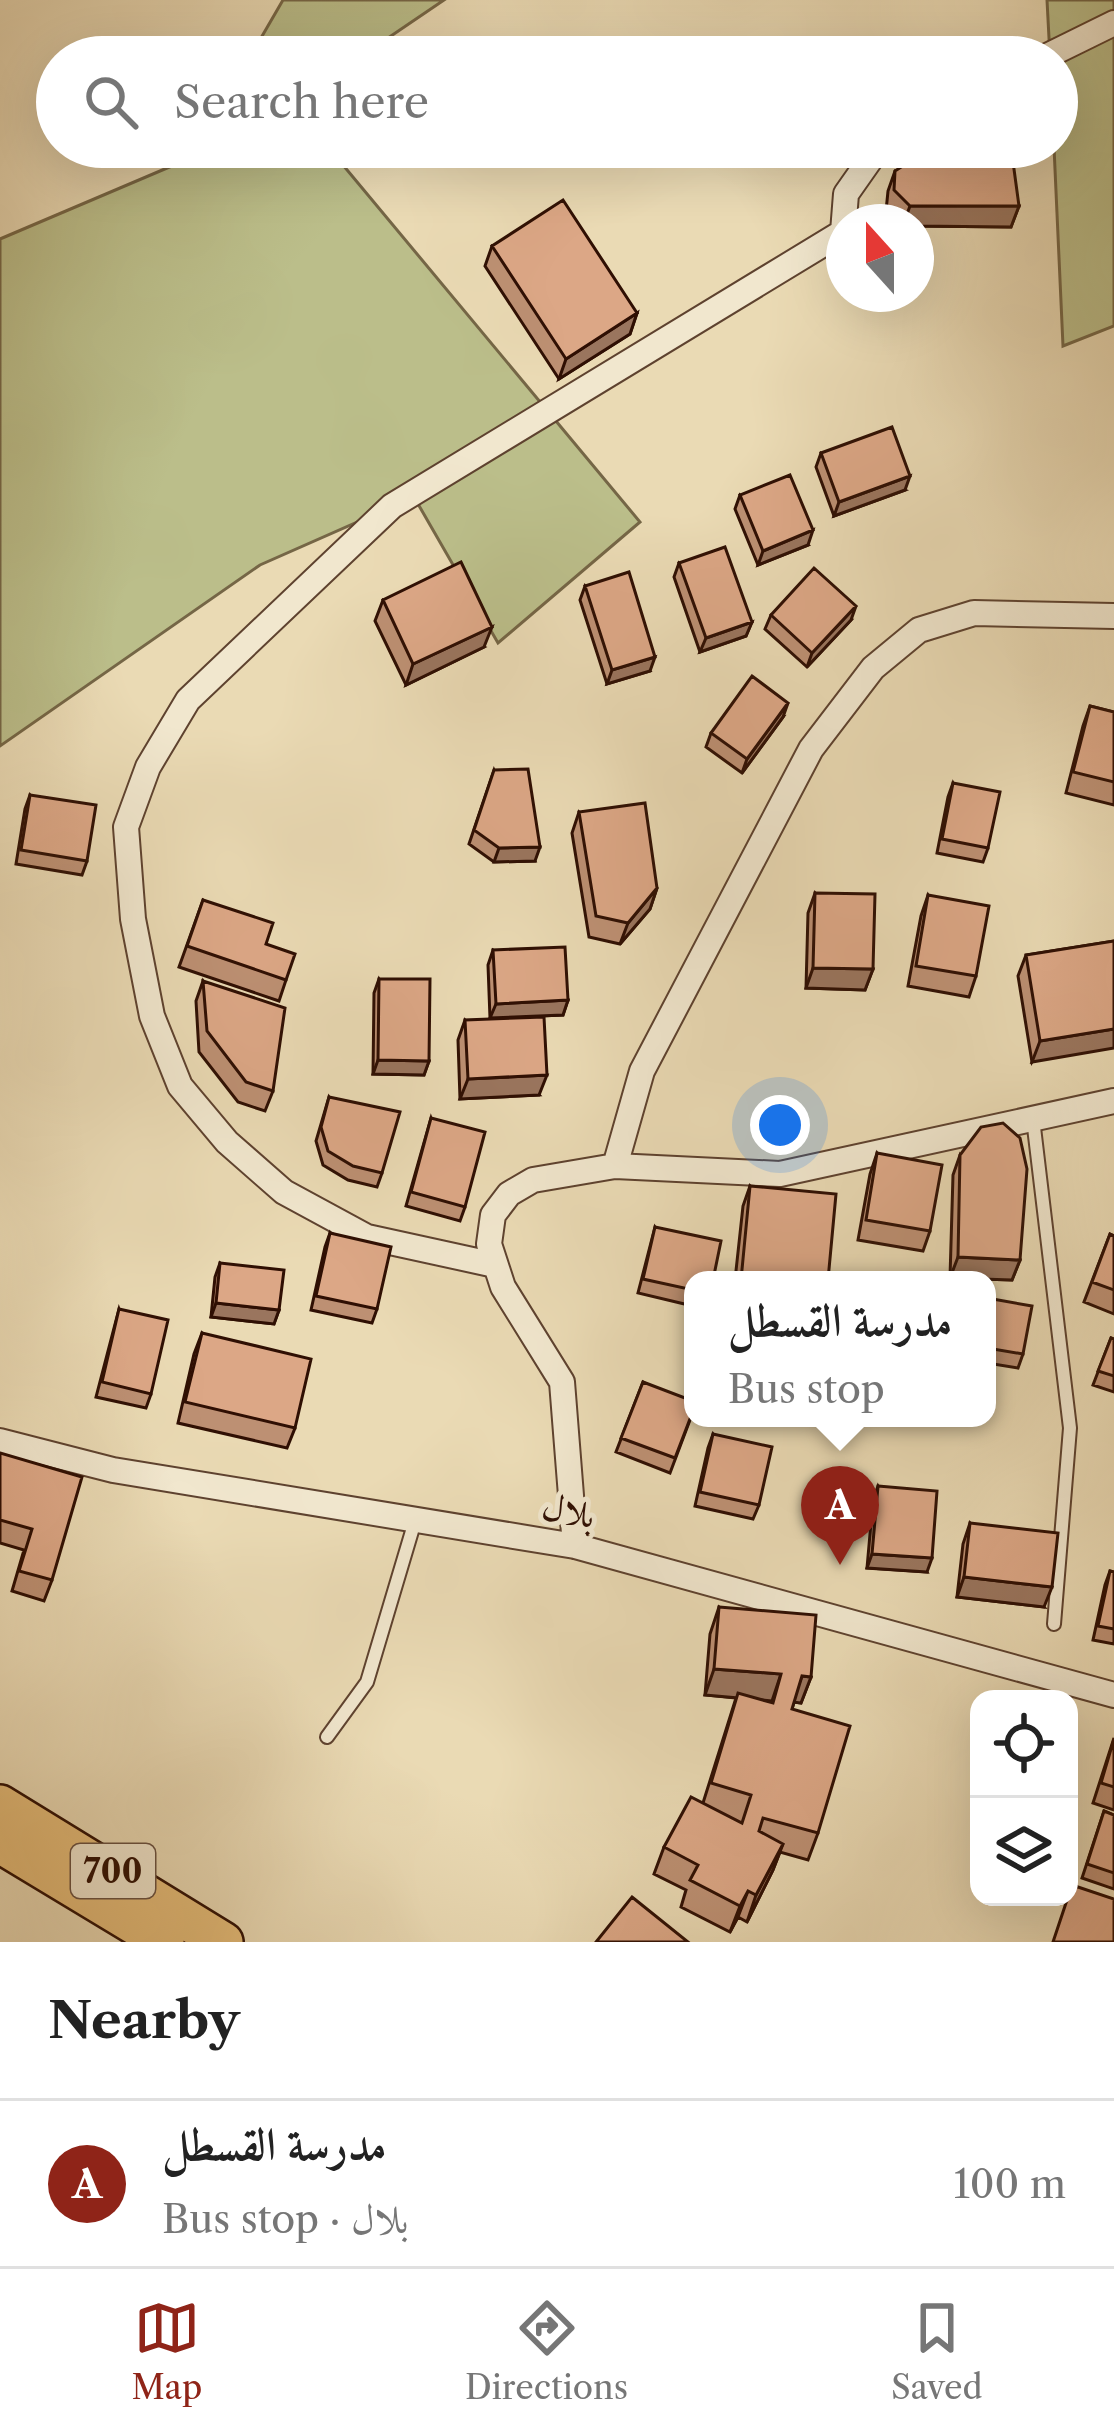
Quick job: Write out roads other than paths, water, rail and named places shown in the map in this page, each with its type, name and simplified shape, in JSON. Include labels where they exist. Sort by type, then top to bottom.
[{"type":"main road","name":"700","points":[[0,1804],[223,1942]]},
{"type":"main road","name":"700","points":[[0,1843],[164,1942]]},
{"type":"street","points":[[1078,41],[1114,23]]},
{"type":"street","points":[[496,1265],[367,1237],[284,1192],[227,1142],[180,1086],[152,1016],[134,919],[126,826],[148,767],[188,700],[392,506],[843,232],[846,194],[864,168]]},
{"type":"street","points":[[616,1166],[642,1070],[811,749],[873,668],[919,630],[974,613],[1114,616]]},
{"type":"street","points":[[574,1546],[562,1382],[503,1287],[489,1244],[493,1215],[509,1194],[533,1180],[616,1166],[780,1174],[1114,1101]]},
{"type":"street","name":"بلال","points":[[0,1441],[112,1470],[574,1546],[1114,1695]]},
{"type":"lane","points":[[1033,1119],[1070,1428],[1054,1624]]},
{"type":"lane","points":[[327,1737],[367,1682],[416,1520]]},
{"type":"place","name":"مدرسة القسطل","points":[[840,1565]]}]
